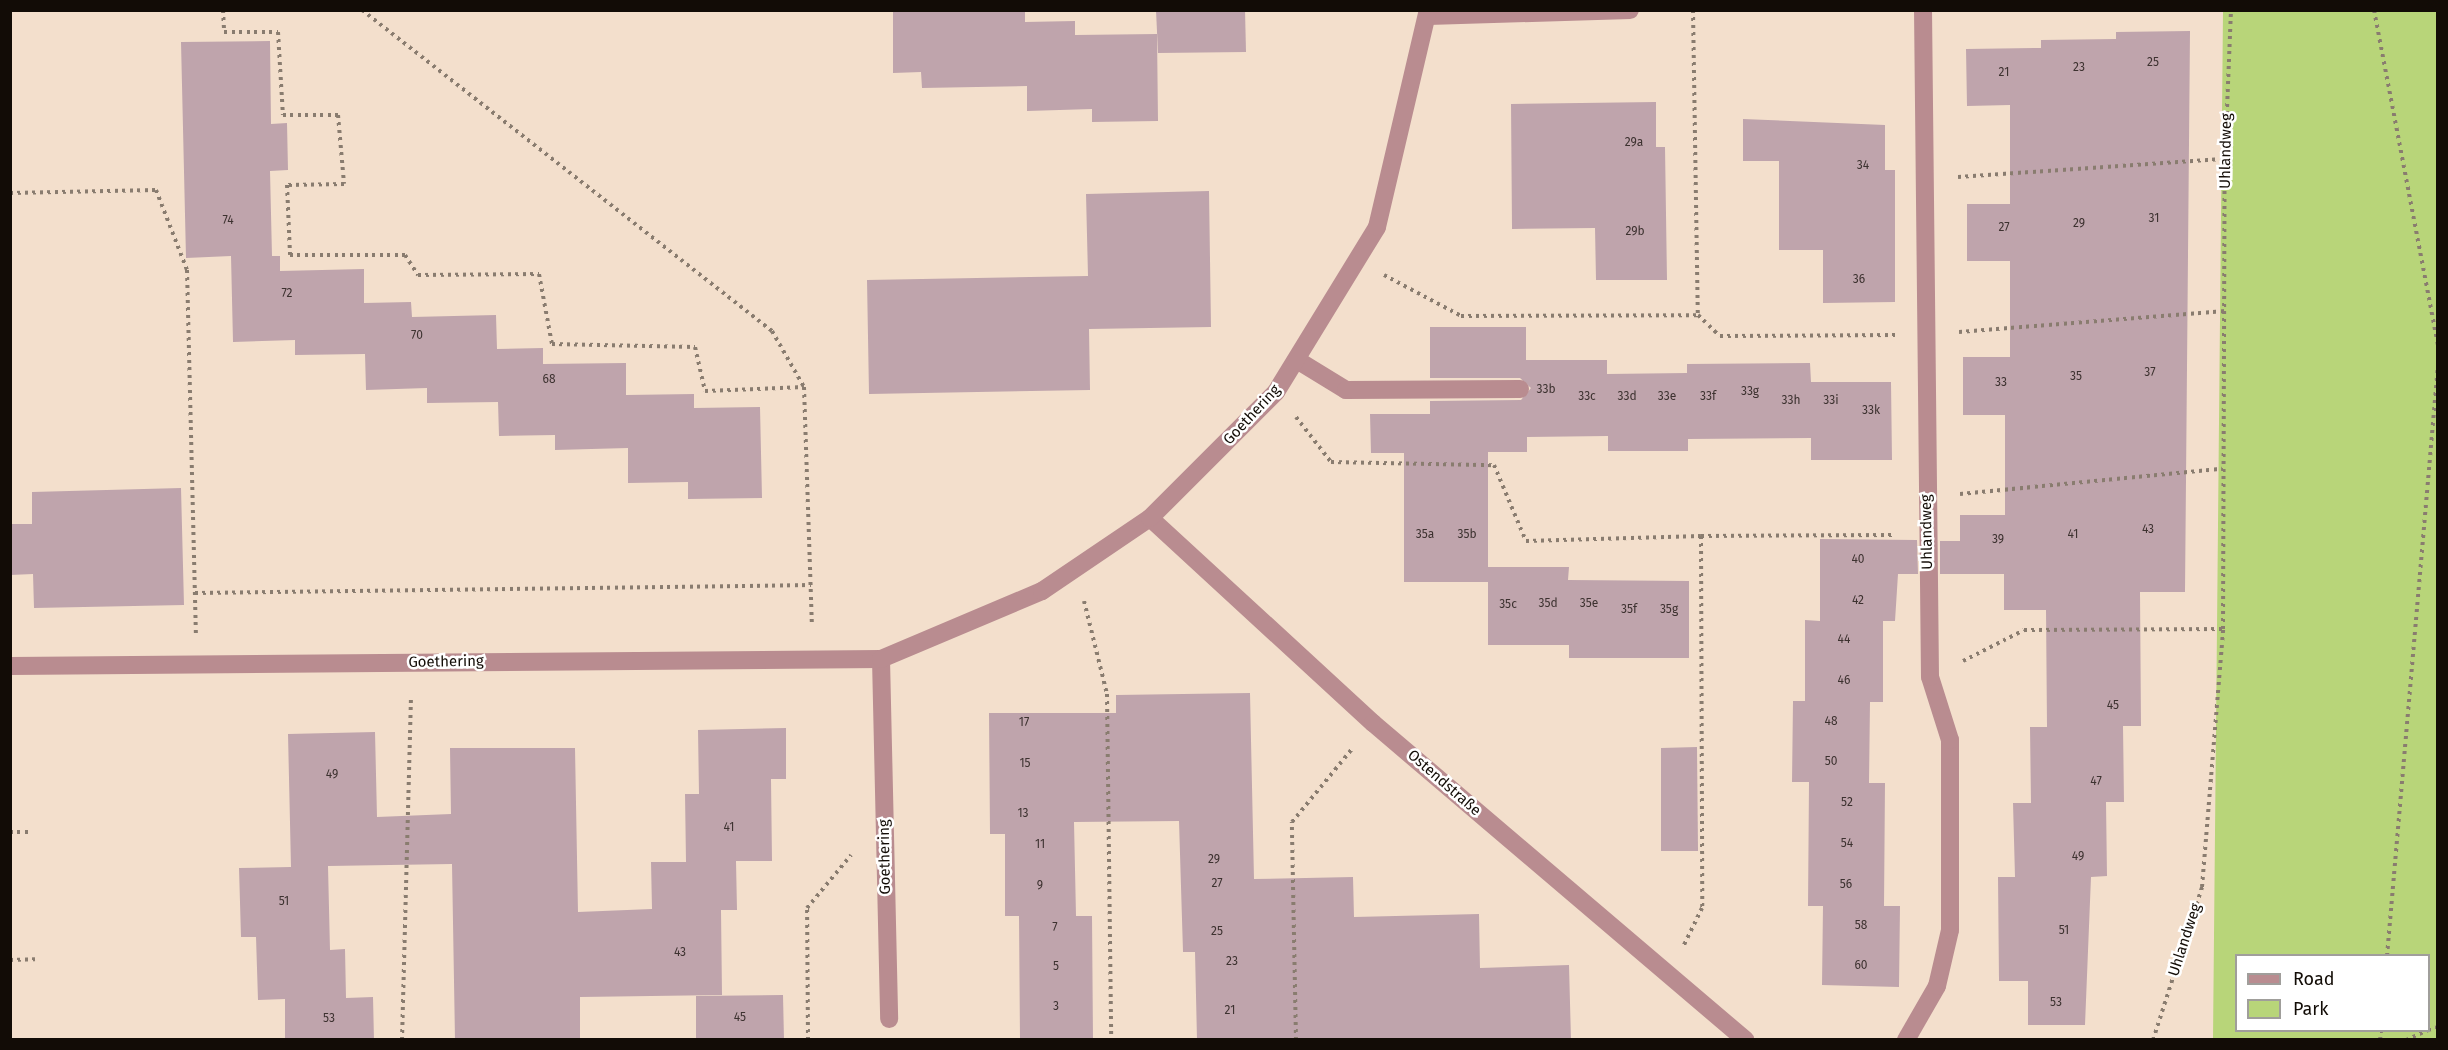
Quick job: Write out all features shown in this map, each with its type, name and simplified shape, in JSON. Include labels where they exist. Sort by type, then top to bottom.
[{"type":"street","points":[[1428,13],[1630,10]]},
{"type":"street","name":"Uhlandweg","points":[[1906,1040],[1937,986],[1950,930],[1950,740],[1930,677],[1924,335],[1923,10]]},
{"type":"street","name":"Goethering","points":[[10,666],[881,659],[1042,591],[1150,518],[1276,392],[1377,227],[1428,13]]},
{"type":"street","points":[[1297,360],[1346,390],[1520,389]]},
{"type":"street","name":"Ostendstraße","points":[[1150,518],[1373,723],[1745,1040]]},
{"type":"street","name":"Goethering","points":[[881,659],[889,1019]]},
{"type":"path","points":[[222,10],[224,32],[278,32],[283,115],[338,115],[344,184],[287,185],[290,255],[405,255],[418,275],[539,274],[552,344],[695,347],[705,391],[804,387]]},
{"type":"path","points":[[362,10],[772,331],[804,387],[813,659]]},
{"type":"path","points":[[1693,10],[1698,315]]},
{"type":"path","name":"Uhlandweg","points":[[2154,1040],[2202,887],[2223,629],[2225,159],[2231,10]]},
{"type":"path","points":[[2374,10],[2438,346]]},
{"type":"path","points":[[1925,179],[2225,159]]},
{"type":"path","points":[[10,193],[156,190],[187,270],[197,664]]},
{"type":"path","points":[[1357,261],[1461,316],[1698,315],[1720,336],[1924,335],[2225,311]]},
{"type":"path","points":[[2387,954],[2438,365]]},
{"type":"path","points":[[1276,392],[1332,462],[1494,465],[1526,541],[1701,536],[1927,535]]},
{"type":"path","points":[[1926,497],[2222,469]]},
{"type":"path","points":[[1665,972],[1694,932],[1702,908],[1701,536]]},
{"type":"path","points":[[1077,568],[1107,694],[1111,1040]]},
{"type":"path","points":[[195,593],[811,585]]},
{"type":"path","points":[[1930,677],[2024,630],[2223,629]]},
{"type":"path","points":[[402,1040],[412,662]]},
{"type":"path","points":[[1296,1040],[1293,822],[1373,723]]},
{"type":"path","points":[[807,1040],[807,908],[885,816]]},
{"type":"path","points":[[10,832],[32,832]]},
{"type":"path","points":[[10,960],[35,959]]},
{"type":"path","points":[[2406,1040],[2424,1032]]},
{"type":"green space","points":[[2223,11],[2437,11],[2437,1039],[2213,1039]]},
{"type":"building","points":[[893,10],[1025,10],[1025,22],[1075,21],[1075,35],[1157,34],[1158,121],[1092,122],[1092,109],[1027,111],[1027,86],[922,88],[921,72],[893,73]]},
{"type":"building","points":[[1156,10],[1245,10],[1246,52],[1158,53]]},
{"type":"building","points":[[2190,31],[2185,592],[2140,592],[2141,726],[2123,726],[2124,802],[2106,802],[2107,876],[2091,877],[2085,1025],[2028,1025],[2028,981],[1999,981],[1998,877],[2015,877],[2013,803],[2031,803],[2030,727],[2047,727],[2046,610],[2004,610],[2004,574],[1940,574],[1940,541],[1960,541],[1960,515],[2005,515],[2005,415],[1963,415],[1963,357],[2010,357],[2010,261],[1967,261],[1967,204],[2010,204],[2010,105],[1967,106],[1966,49],[2041,48],[2041,40],[2116,39],[2116,32]]},
{"type":"building","points":[[270,41],[271,124],[287,123],[288,170],[270,171],[272,256],[280,256],[280,271],[364,269],[364,303],[411,302],[412,317],[496,315],[497,349],[543,348],[543,364],[626,363],[626,395],[694,394],[694,408],[760,407],[762,498],[688,499],[688,482],[628,483],[628,448],[555,450],[555,435],[499,436],[498,402],[427,403],[427,388],[366,390],[365,354],[295,355],[295,340],[233,342],[231,256],[186,258],[181,42]]},
{"type":"building","points":[[1656,102],[1656,147],[1665,147],[1667,280],[1596,280],[1595,228],[1512,229],[1511,104]]},
{"type":"building","points":[[1743,119],[1885,125],[1885,170],[1895,170],[1895,302],[1823,303],[1823,250],[1779,250],[1779,161],[1743,161]]},
{"type":"building","points":[[1209,191],[1211,327],[1089,329],[1090,390],[869,394],[867,280],[1088,276],[1086,194]]},
{"type":"building","points":[[1430,327],[1526,327],[1526,360],[1607,360],[1607,374],[1687,373],[1687,364],[1810,363],[1811,382],[1891,382],[1892,460],[1811,460],[1811,438],[1688,439],[1688,451],[1608,451],[1608,436],[1527,437],[1527,452],[1488,452],[1488,567],[1569,567],[1568,580],[1689,581],[1689,658],[1569,658],[1569,645],[1488,645],[1488,582],[1404,582],[1404,453],[1371,453],[1370,414],[1430,414],[1430,401],[1521,400],[1531,388],[1520,378],[1430,378]]},
{"type":"building","points":[[181,488],[184,605],[34,608],[33,574],[10,575],[10,524],[32,524],[32,492]]},
{"type":"building","points":[[1820,539],[1917,540],[1918,574],[1898,574],[1895,621],[1883,621],[1883,702],[1870,702],[1869,783],[1885,783],[1884,906],[1900,906],[1899,987],[1822,985],[1823,906],[1808,906],[1809,782],[1792,782],[1793,701],[1805,701],[1805,620],[1820,621]]},
{"type":"building","points":[[1250,693],[1254,879],[1353,877],[1354,917],[1479,914],[1480,968],[1569,965],[1571,1040],[1197,1040],[1195,952],[1183,952],[1179,821],[1074,822],[1076,916],[1092,916],[1093,1040],[1020,1040],[1019,916],[1005,916],[1005,834],[990,834],[989,713],[1116,713],[1116,695]]},
{"type":"building","points":[[786,728],[786,779],[771,779],[772,861],[736,861],[737,910],[721,910],[722,995],[580,997],[580,1040],[455,1040],[452,864],[328,866],[330,950],[345,949],[346,998],[373,997],[374,1040],[285,1040],[285,999],[258,1000],[256,937],[241,937],[239,868],[291,867],[288,734],[375,732],[377,817],[451,814],[450,748],[575,748],[578,912],[652,909],[651,862],[686,862],[685,794],[699,794],[698,730]]},
{"type":"building","points":[[1697,747],[1698,851],[1661,851],[1661,748]]},
{"type":"building","points":[[783,995],[784,1040],[696,1040],[696,996]]}]
